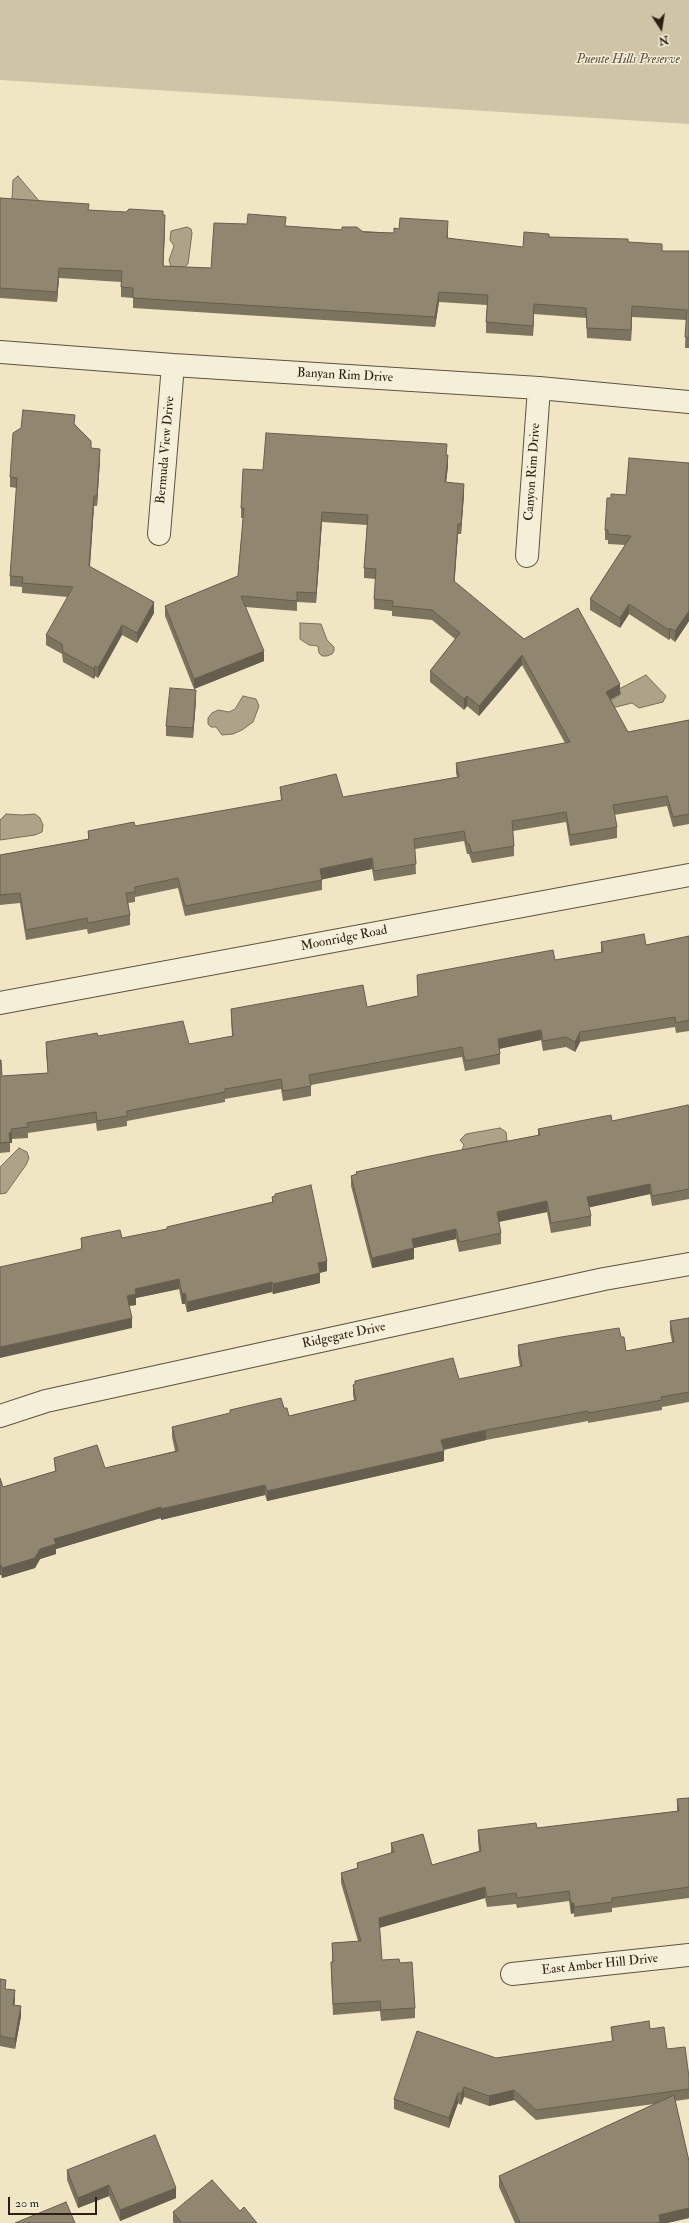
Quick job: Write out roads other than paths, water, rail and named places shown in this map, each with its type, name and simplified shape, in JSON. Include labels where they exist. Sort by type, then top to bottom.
[{"type":"street","name":"Banyan Rim Drive","points":[[0,352],[173,365],[539,388],[689,402]]},
{"type":"street","name":"Bermuda View Drive","points":[[159,534],[173,365]]},
{"type":"street","name":"Canyon Rim Drive","points":[[527,556],[539,388]]},
{"type":"street","name":"Moonridge Road","points":[[0,1003],[689,875]]},
{"type":"street","name":"Ridgegate Drive","points":[[0,1416],[46,1401],[604,1279],[689,1264]]},
{"type":"street","name":"East Amber Hill Drive","points":[[512,1974],[689,1955]]},
{"type":"park label","name":"Puente Hills Preserve","points":[[628,60]]}]
